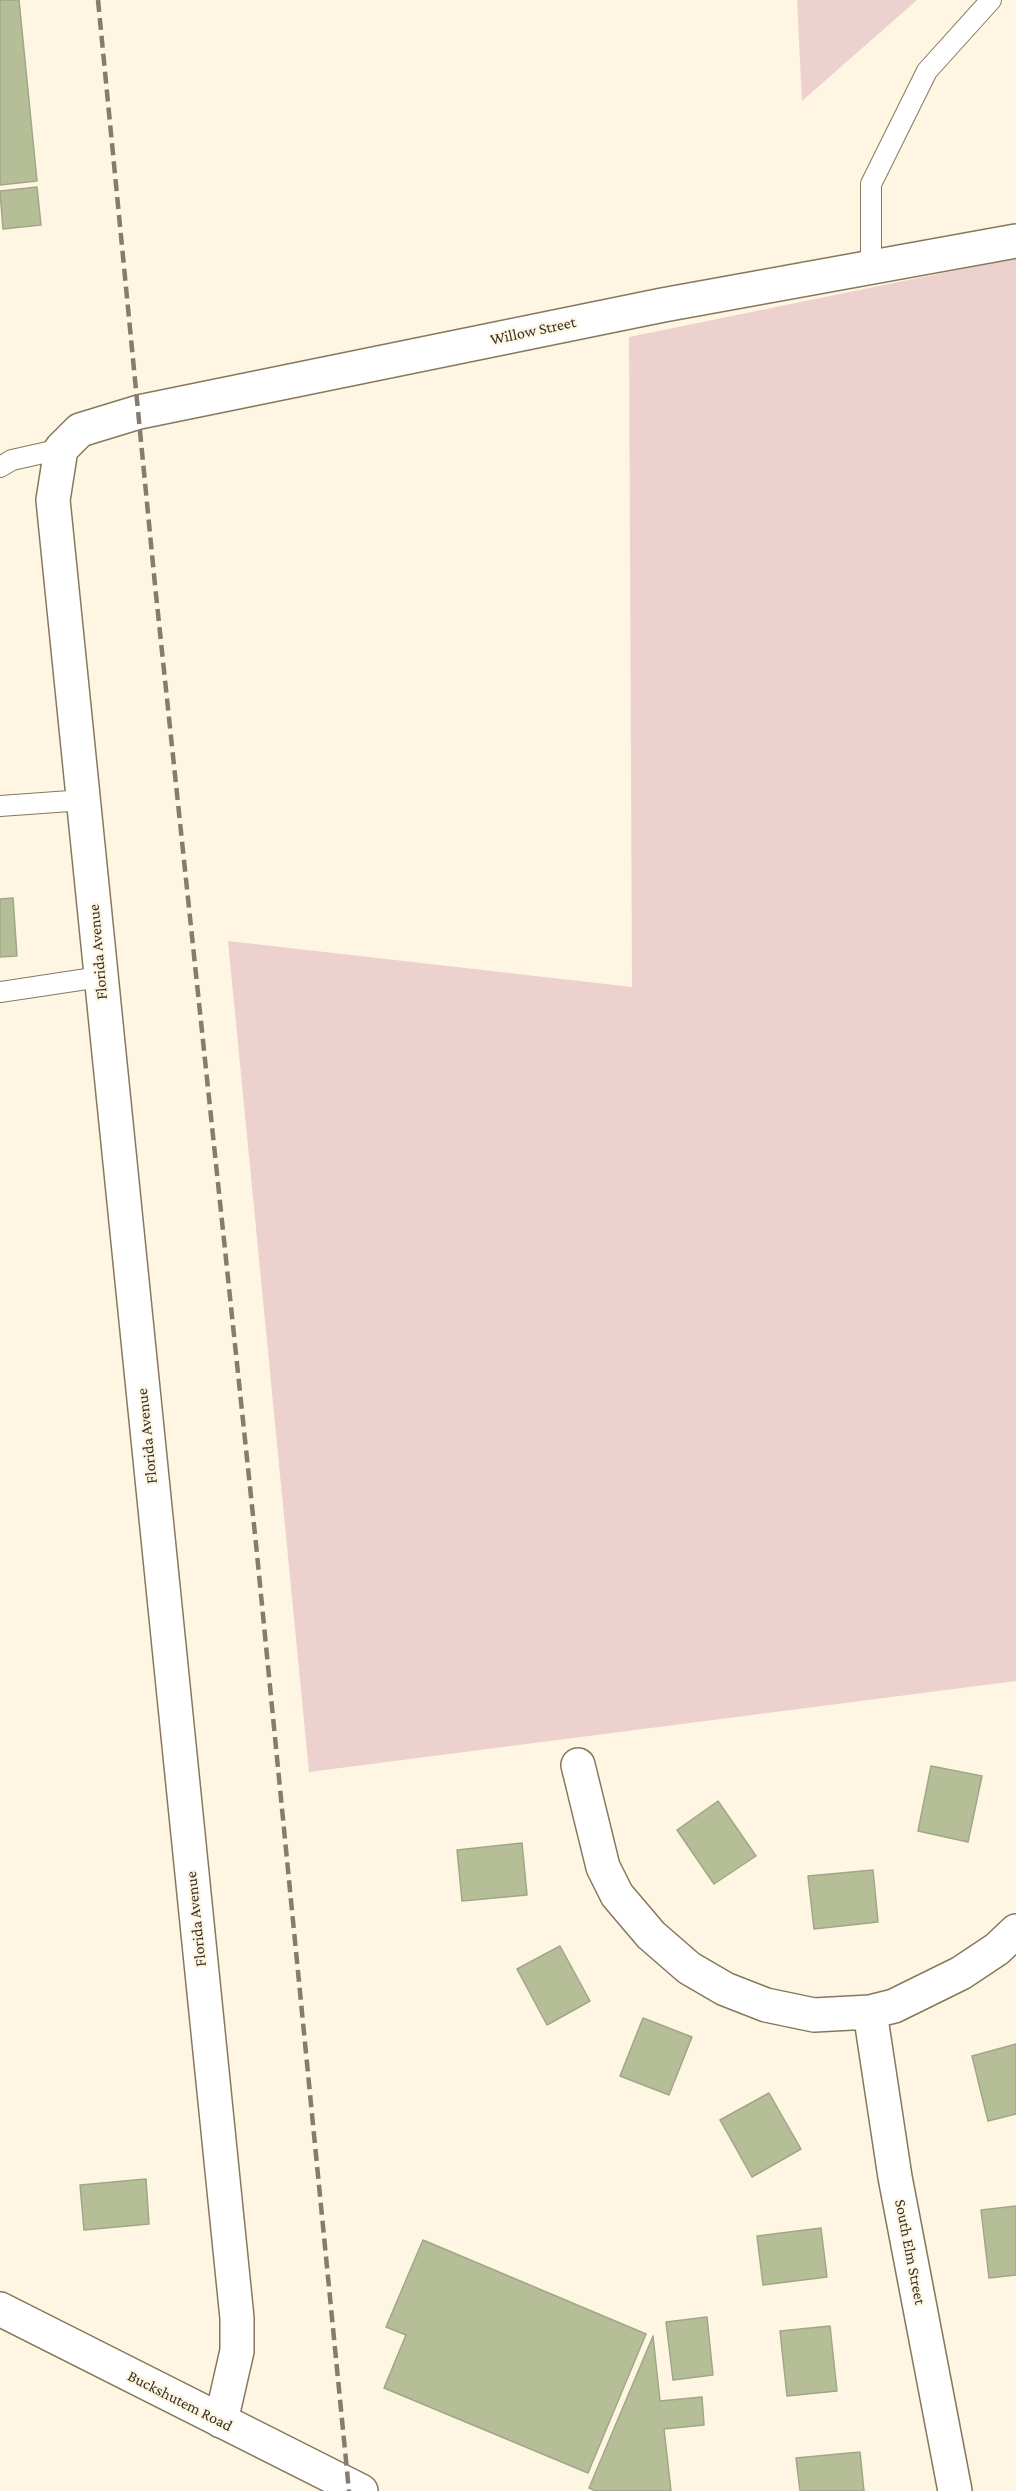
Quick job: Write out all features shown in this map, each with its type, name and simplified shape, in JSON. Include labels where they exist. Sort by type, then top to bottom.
[{"type":"street","name":"Willow Street","points":[[61,449],[80,430],[139,412],[663,305],[1016,241]]},
{"type":"street","name":"Florida Avenue","points":[[61,449],[53,500],[237,2318],[237,2351],[220,2421]]},
{"type":"street","points":[[578,1765],[603,1866],[617,1895],[651,1935],[689,1968],[725,1989],[766,2005],[814,2015],[870,2012],[894,2006],[927,1992],[997,1949],[1016,1931]]},
{"type":"street","name":"South Elm Street","points":[[870,2012],[895,2177],[955,2491]]},
{"type":"street","name":"Buckshutem Road","points":[[0,2309],[361,2491]]},
{"type":"lane","points":[[870,267],[871,184],[927,70],[991,0]]},
{"type":"lane","points":[[0,467],[12,460],[61,449]]},
{"type":"lane","points":[[0,806],[84,800]]},
{"type":"lane","points":[[0,992],[100,977]]},
{"type":"shaded area","points":[[797,0],[917,0],[802,101]]},
{"type":"shaded area","points":[[1016,258],[1016,1681],[309,1772],[228,941],[632,987],[629,337]]},
{"type":"building","points":[[0,0],[19,0],[37,181],[0,185]]},
{"type":"building","points":[[37,187],[41,225],[3,229],[0,191]]},
{"type":"building","points":[[13,898],[17,956],[0,957],[0,899]]},
{"type":"building","points":[[931,1766],[982,1776],[968,1842],[918,1831]]},
{"type":"building","points":[[718,1801],[756,1856],[714,1884],[677,1830]]},
{"type":"building","points":[[522,1843],[527,1895],[462,1901],[457,1850]]},
{"type":"building","points":[[873,1870],[878,1922],[814,1929],[808,1876]]},
{"type":"building","points":[[560,1946],[590,2001],[547,2025],[517,1969]]},
{"type":"building","points":[[643,2018],[692,2037],[669,2095],[620,2076]]},
{"type":"building","points":[[1016,2044],[1016,2114],[988,2121],[972,2056]]},
{"type":"building","points":[[769,2093],[801,2149],[752,2177],[720,2120]]},
{"type":"building","points":[[146,2179],[149,2224],[84,2230],[80,2185]]},
{"type":"building","points":[[1016,2206],[1016,2275],[989,2278],[981,2210]]},
{"type":"building","points":[[821,2228],[827,2277],[763,2285],[757,2236]]},
{"type":"building","points":[[423,2240],[646,2334],[588,2473],[384,2388],[406,2335],[386,2327]]},
{"type":"building","points":[[707,2317],[713,2375],[673,2380],[666,2322]]},
{"type":"building","points":[[830,2326],[837,2391],[787,2396],[780,2331]]},
{"type":"building","points":[[653,2336],[660,2401],[702,2397],[704,2425],[664,2429],[671,2491],[596,2491],[589,2488]]},
{"type":"building","points":[[860,2452],[864,2491],[800,2491],[796,2458]]},
{"type":"railway","points":[[98,0],[155,585],[256,1544],[349,2491]]}]
